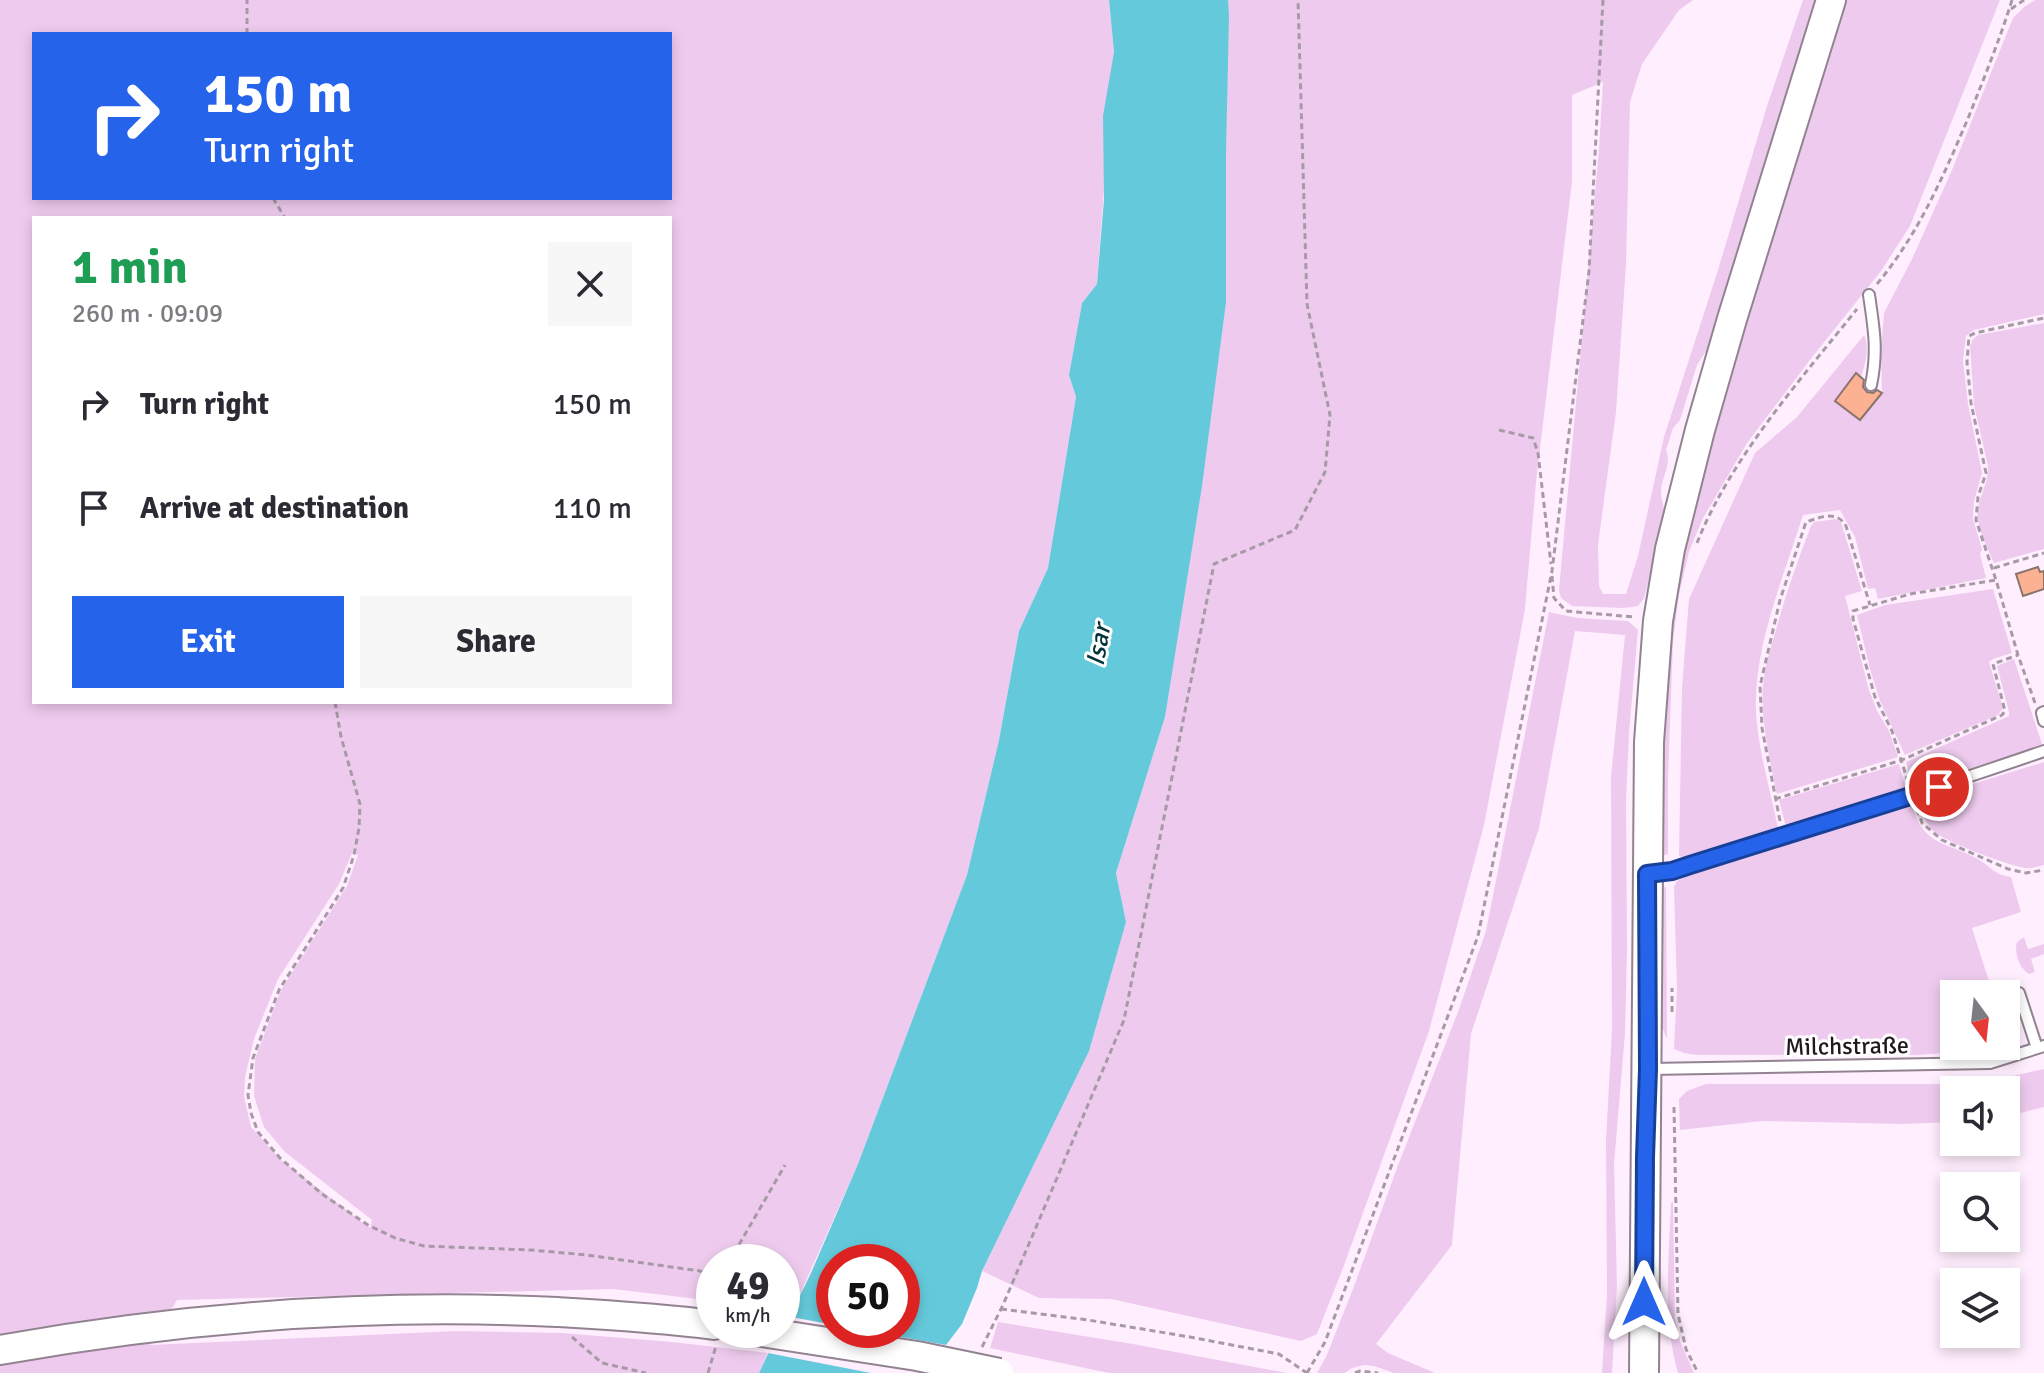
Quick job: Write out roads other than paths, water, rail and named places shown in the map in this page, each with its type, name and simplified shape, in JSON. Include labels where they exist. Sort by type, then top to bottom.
[{"type":"main road","points":[[1644,1373],[1650,712],[1658,621],[1670,549],[1696,445],[1831,0]]},
{"type":"main road","points":[[0,1350],[214,1320],[296,1313],[425,1309],[495,1309],[576,1322],[696,1332]]},
{"type":"main road","points":[[1644,1337],[1665,1373]]},
{"type":"main road","points":[[800,1338],[917,1356],[999,1373]]},
{"type":"lane","points":[[1869,295],[1876,338],[1871,385]]},
{"type":"lane","points":[[1647,874],[1672,871],[1783,837],[2044,751]]},
{"type":"lane","points":[[2020,996],[2040,1047]]},
{"type":"lane","name":"Milchstraße","points":[[1648,1069],[1990,1063],[2040,1047]]},
{"type":"water","name":"Isar","points":[[1109,0],[1228,0],[1226,302],[1202,486],[1165,717],[1116,873],[1126,922],[1089,1051],[982,1271],[962,1324],[946,1345],[938,1373],[759,1373],[771,1348],[800,1348],[800,1296],[816,1261],[816,1348],[920,1348],[920,1244],[824,1244],[858,1164],[967,875],[999,740],[1019,631],[1048,568],[1076,397],[1069,375],[1082,303],[1097,284],[1104,199],[1103,116],[1114,52]]}]
